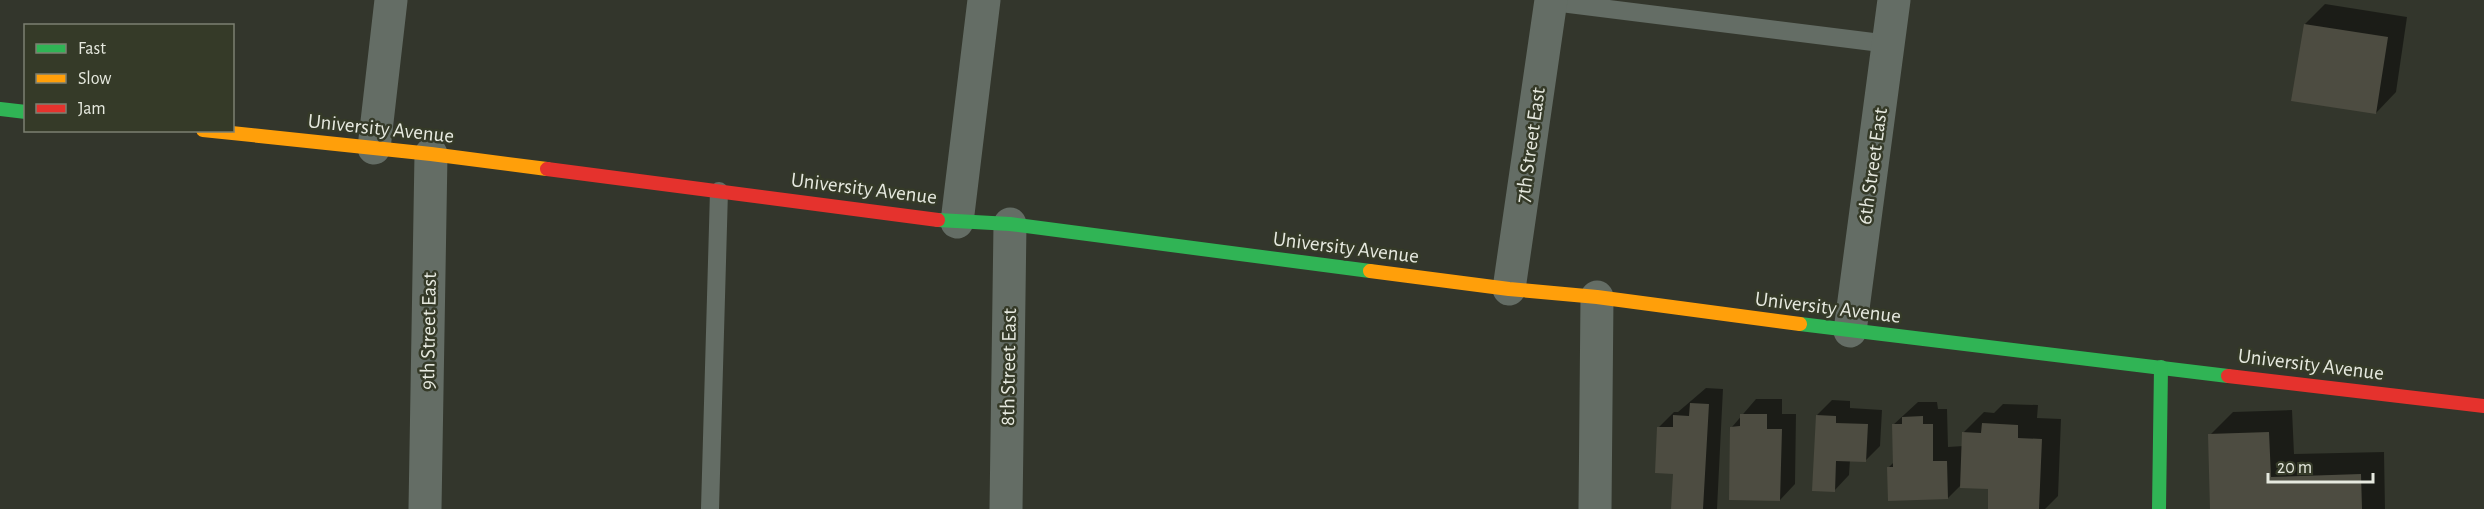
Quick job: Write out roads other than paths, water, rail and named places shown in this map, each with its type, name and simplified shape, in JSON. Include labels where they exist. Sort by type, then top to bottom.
[{"type":"street","points":[[374,148],[391,0]]},
{"type":"street","points":[[957,222],[984,0]]},
{"type":"street","name":"7th Street East","points":[[1509,290],[1547,0]]},
{"type":"street","name":"6th Street East","points":[[1850,331],[1894,0]]},
{"type":"street","points":[[0,109],[24,112]]},
{"type":"street","name":"University Avenue","points":[[222,132],[431,154],[957,222],[1010,224],[1509,290],[1597,297],[1850,331],[2484,406]]},
{"type":"street","name":"9th Street East","points":[[426,509],[431,154]]},
{"type":"street","name":"8th Street East","points":[[1006,509],[1010,224]]},
{"type":"street","points":[[1595,509],[1597,297]]},
{"type":"street","points":[[2159,509],[2161,367]]},
{"type":"lane","points":[[1547,0],[1888,44]]},
{"type":"lane","points":[[710,509],[719,191]]}]
